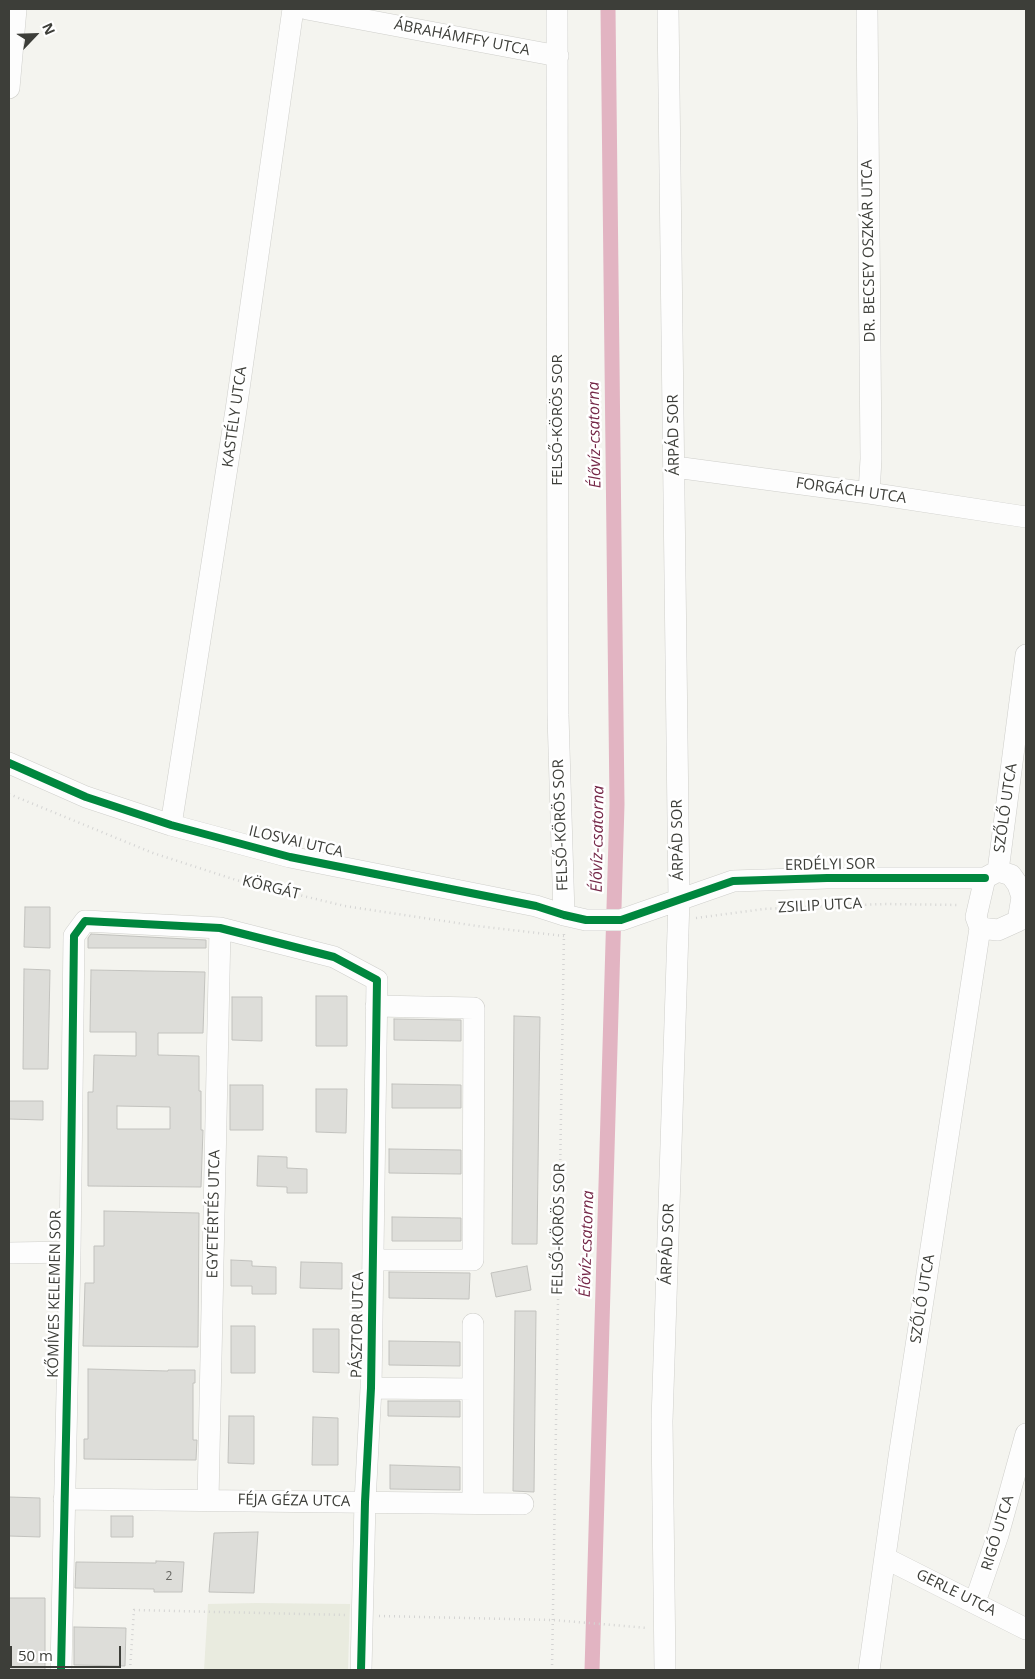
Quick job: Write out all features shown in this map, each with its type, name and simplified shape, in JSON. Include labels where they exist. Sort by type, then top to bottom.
[{"type":"street","points":[[9,88],[16,9]]},
{"type":"street","name":"KASTÉLY UTCA","points":[[171,825],[236,410],[293,9]]},
{"type":"street","name":"ÁBRAHÁMFFY UTCA","points":[[307,9],[558,56]]},
{"type":"street","name":"FELSŐ-KÖRÖS SOR","points":[[557,9],[558,715],[564,915]]},
{"type":"street","name":"ÁRPÁD SOR","points":[[665,1670],[662,1421],[679,900],[668,9]]},
{"type":"street","name":"DR. BECSEY OSZKÁR UTCA","points":[[867,9],[871,460],[869,493]]},
{"type":"street","name":"FORGÁCH UTCA","points":[[675,467],[869,493],[1026,517]]},
{"type":"street","name":"SZŐLŐ UTCA","points":[[869,1670],[980,928],[976,917],[1005,874],[1026,655]]},
{"type":"street","name":"ILOSVAI UTCA","points":[[9,763],[86,796],[171,825],[290,857],[536,906],[586,920],[621,920]]},
{"type":"street","name":"ERDÉLYI SOR","points":[[621,920],[733,881],[1005,874]]},
{"type":"street","name":"SZŐLŐ UTCA","points":[[980,928],[998,930],[1022,923],[1022,897],[1018,885],[1005,874]]},
{"type":"street","name":"KŐMÍVES KELEMEN SOR","points":[[61,1670],[70,1252],[74,936],[85,922],[220,928]]},
{"type":"street","name":"PÁSZTOR UTCA","points":[[220,928],[334,957],[377,980],[371,1388],[365,1502],[361,1670]]},
{"type":"street","name":"EGYETÉRTÉS UTCA","points":[[208,1500],[220,928]]},
{"type":"street","points":[[373,1260],[473,1260],[474,1008],[376,1006]]},
{"type":"street","points":[[9,1253],[70,1252]]},
{"type":"street","points":[[473,1324],[473,1503]]},
{"type":"street","points":[[371,1388],[473,1389]]},
{"type":"street","name":"RIGÓ UTCA","points":[[975,1602],[998,1535],[1026,1434]]},
{"type":"street","name":"FÉJA GÉZA UTCA","points":[[64,1498],[523,1504]]},
{"type":"street","name":"GERLE UTCA","points":[[885,1558],[1026,1629]]},
{"type":"path","points":[[130,1670],[134,1610],[553,1620],[632,1626]]},
{"type":"shaded area","points":[[208,1604],[350,1604],[348,1670],[204,1670]]},
{"type":"building","points":[[25,907],[50,907],[50,948],[24,947]]},
{"type":"building","points":[[91,934],[206,940],[206,948],[88,948],[88,938]]},
{"type":"building","points":[[24,969],[50,970],[48,1069],[23,1069]]},
{"type":"building","points":[[91,970],[205,972],[203,1033],[158,1033],[158,1055],[199,1056],[201,1130],[203,1130],[201,1187],[88,1186],[88,1092],[93,1092],[94,1055],[136,1056],[136,1032],[90,1032]],"holes":[[[117,1106],[170,1107],[170,1129],[117,1129]]]},
{"type":"building","points":[[316,996],[347,996],[347,1046],[316,1046]]},
{"type":"building","points":[[232,997],[262,997],[262,1041],[232,1040]]},
{"type":"building","points":[[514,1016],[540,1017],[537,1244],[512,1244]]},
{"type":"building","points":[[394,1019],[461,1020],[461,1041],[394,1040]]},
{"type":"building","points":[[392,1084],[461,1085],[461,1108],[392,1108]]},
{"type":"building","points":[[230,1085],[263,1085],[263,1130],[230,1130]]},
{"type":"building","points":[[316,1089],[347,1089],[346,1133],[316,1132]]},
{"type":"building","points":[[9,1101],[43,1101],[43,1120],[9,1119]]},
{"type":"building","points":[[389,1149],[461,1150],[461,1174],[389,1173]]},
{"type":"building","points":[[258,1156],[287,1157],[287,1168],[307,1169],[307,1193],[287,1193],[287,1187],[257,1186]]},
{"type":"building","points":[[104,1211],[199,1213],[198,1347],[83,1346],[85,1283],[94,1283],[94,1246],[104,1246]]},
{"type":"building","points":[[392,1217],[461,1218],[461,1241],[392,1241]]},
{"type":"building","points":[[231,1260],[252,1261],[252,1266],[276,1267],[276,1294],[252,1294],[252,1286],[231,1286]]},
{"type":"building","points":[[301,1262],[342,1263],[342,1289],[300,1288]]},
{"type":"building","points":[[527,1266],[531,1290],[496,1297],[491,1273]]},
{"type":"building","points":[[389,1272],[470,1273],[469,1299],[389,1298]]},
{"type":"building","points":[[515,1311],[536,1311],[534,1492],[513,1491]]},
{"type":"building","points":[[231,1326],[255,1326],[255,1373],[231,1373]]},
{"type":"building","points":[[313,1329],[339,1329],[339,1373],[313,1372]]},
{"type":"building","points":[[389,1341],[460,1342],[460,1366],[389,1365]]},
{"type":"building","points":[[88,1369],[195,1370],[195,1383],[193,1383],[193,1440],[197,1440],[196,1460],[84,1459],[84,1439],[88,1439]]},
{"type":"building","points":[[388,1401],[460,1401],[460,1417],[388,1416]]},
{"type":"building","points":[[229,1416],[254,1416],[254,1464],[228,1463]]},
{"type":"building","points":[[313,1417],[338,1418],[338,1465],[312,1465]]},
{"type":"building","points":[[390,1465],[460,1467],[460,1490],[390,1489]]},
{"type":"building","points":[[9,1497],[40,1498],[40,1537],[9,1536]]},
{"type":"building","points":[[111,1516],[133,1516],[133,1537],[111,1537]]},
{"type":"building","points":[[258,1532],[254,1593],[209,1592],[214,1533]]},
{"type":"building","points":[[156,1561],[184,1562],[182,1592],[154,1592],[154,1589],[75,1588],[76,1562],[156,1563]]},
{"type":"building","points":[[9,1598],[45,1598],[45,1670],[9,1670]]},
{"type":"building","points":[[74,1627],[126,1628],[125,1666],[74,1665]]},
{"type":"waterway","name":"Élővíz-csatorna","points":[[592,1670],[617,804],[608,9]]},
{"type":"cycle path","points":[[9,763],[86,797],[171,825],[290,857],[536,906],[586,920],[621,920],[733,881],[827,878],[985,878]]},
{"type":"cycle path","points":[[61,1670],[70,1252],[74,936],[85,921],[220,928],[334,957],[377,980],[371,1388],[365,1502],[361,1670]]}]
